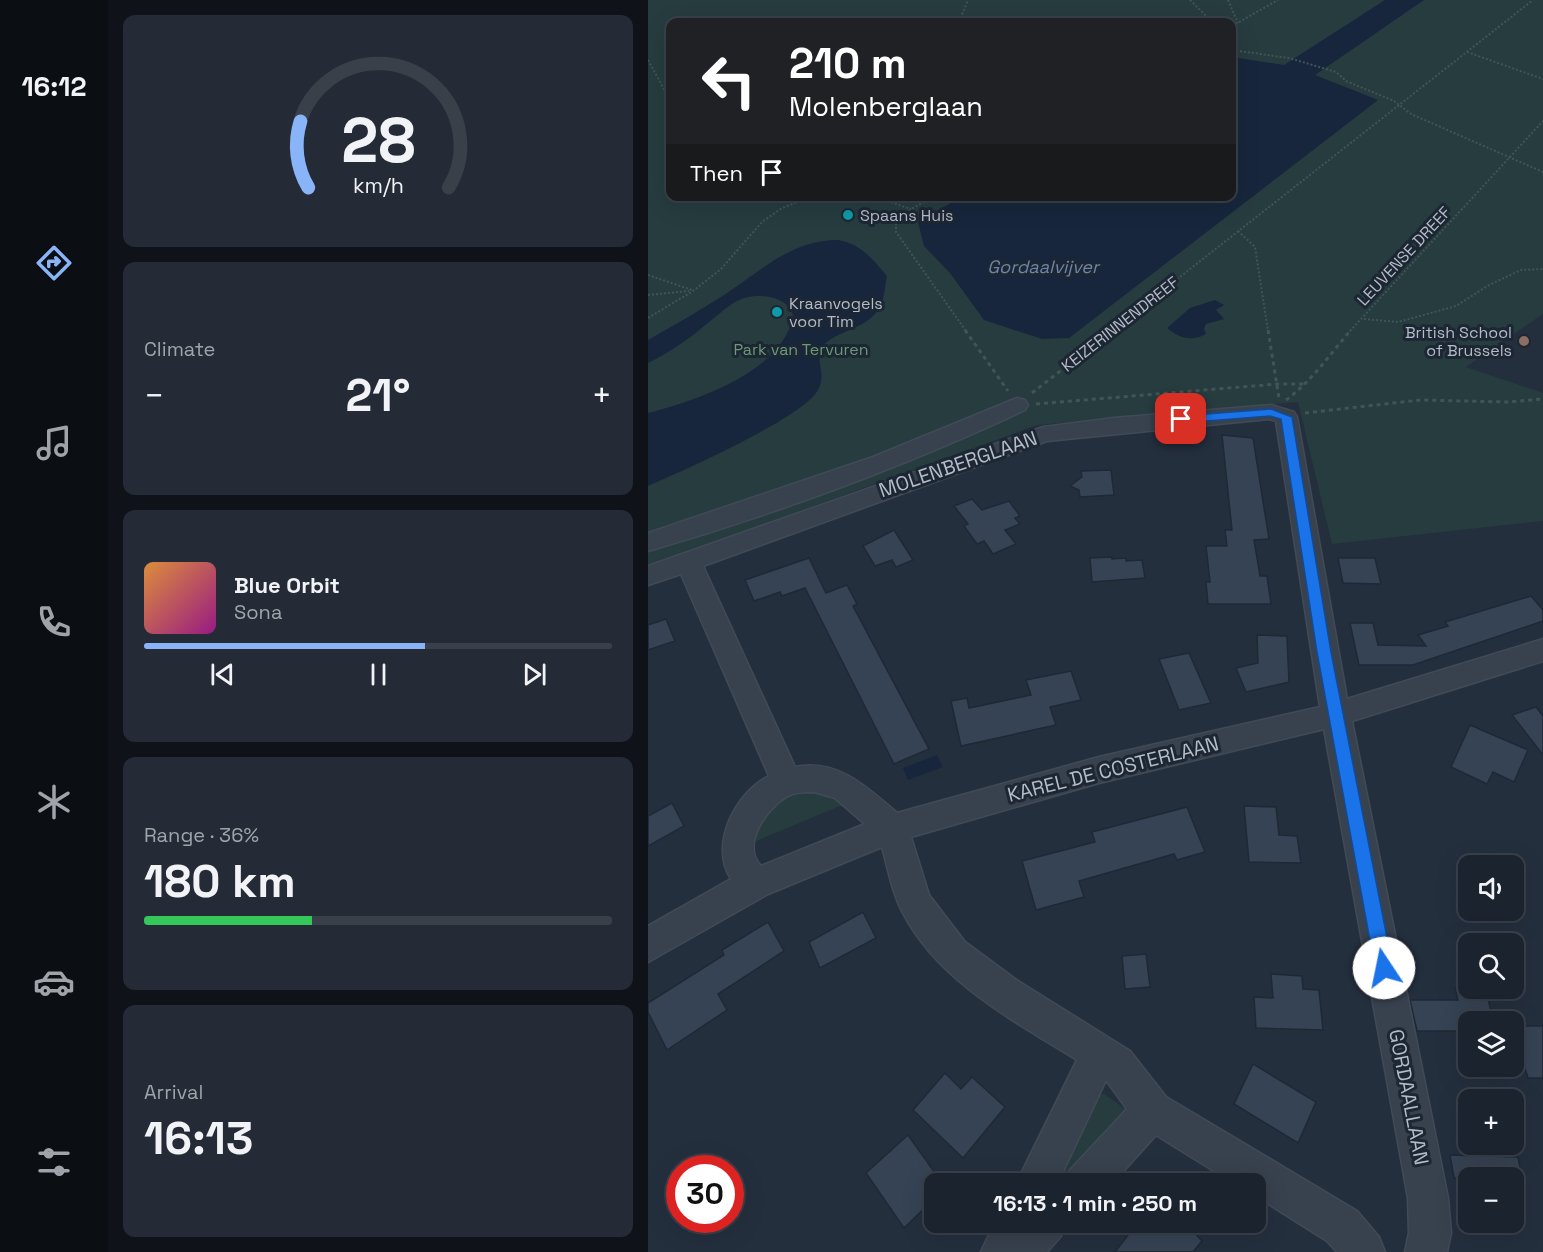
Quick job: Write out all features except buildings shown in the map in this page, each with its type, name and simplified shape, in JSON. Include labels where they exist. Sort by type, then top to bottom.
[{"type":"street","points":[[648,542],[856,472],[982,423],[1017,405]]},
{"type":"street","name":"MOLENBERGLAAN","points":[[648,576],[1043,434],[1114,424],[1271,412],[1280,408]]},
{"type":"street","name":"GORDAALLAAN","points":[[1280,408],[1286,417],[1335,715],[1428,1198],[1430,1233],[1426,1252]]},
{"type":"street","points":[[688,561],[787,782]]},
{"type":"street","name":"KAREL DE COSTERLAAN","points":[[648,945],[756,883],[892,828],[1099,770],[1335,715],[1543,651]]},
{"type":"street","points":[[756,883],[739,862],[738,844],[745,817],[757,800],[787,782],[812,779],[831,782],[892,828],[915,903],[953,954],[1005,994],[1117,1064],[1152,1111],[1342,1226],[1364,1252]]},
{"type":"street","points":[[1041,1173],[1099,1054]]},
{"type":"street","points":[[1094,1173],[1152,1111]]},
{"type":"street","points":[[1002,1252],[1012,1233]]},
{"type":"street","points":[[1019,1252],[1037,1233]]},
{"type":"path","points":[[961,18],[968,0]]},
{"type":"path","points":[[1190,0],[1208,18]]},
{"type":"path","points":[[1228,0],[1236,18]]},
{"type":"path","points":[[1236,18],[1238,23],[1278,0]]},
{"type":"path","name":"KEIZERINNENDREEF","points":[[1017,405],[1533,0]]},
{"type":"path","points":[[1236,51],[1289,58],[1336,72],[1346,81],[1394,100],[1399,107],[1543,172]]},
{"type":"path","points":[[1467,52],[1543,79]]},
{"type":"path","points":[[648,60],[666,93]]},
{"type":"path","name":"LEUVENSE DREEF","points":[[1280,408],[1307,384],[1321,363],[1512,158],[1543,121]]},
{"type":"path","points":[[648,318],[693,291],[721,269],[762,222],[782,208],[801,201]]},
{"type":"path","points":[[889,201],[911,209]]},
{"type":"path","points":[[924,202],[911,209],[896,222],[896,232],[1017,405],[1277,384],[1307,384]]},
{"type":"path","points":[[1238,231],[1255,247],[1280,408],[1420,400],[1507,402],[1543,399]]},
{"type":"path","points":[[1363,319],[1398,322],[1456,306],[1489,285],[1521,270],[1543,269]]},
{"type":"path","points":[[648,275],[693,291]]},
{"type":"path","points":[[648,295],[693,291]]},
{"type":"green space","name":"Park van Tervuren","points":[[648,0],[1543,0],[1543,314],[1466,367],[1543,393],[1543,521],[1332,544],[1298,402],[1037,425],[648,566]]},
{"type":"green space","points":[[807,788],[852,801],[744,846],[768,803]]},
{"type":"green space","points":[[1104,1094],[1128,1111],[1072,1173],[1058,1173],[1094,1095]]},
{"type":"water","name":"Gordaalvijver","points":[[1385,0],[1424,0],[1315,75],[1378,100],[1069,338],[1042,339],[984,320],[950,273],[924,246],[918,222],[954,201],[1236,201],[1236,58],[1284,65]]},
{"type":"water","points":[[838,240],[860,249],[887,276],[882,301],[876,313],[861,325],[827,342],[820,349],[821,380],[818,390],[808,401],[767,429],[713,457],[648,486],[648,413],[712,392],[755,368],[773,353],[786,336],[793,316],[790,309],[777,299],[752,296],[732,304],[683,342],[648,363],[648,340],[715,301],[777,258],[806,245]]},
{"type":"water","points":[[1215,300],[1224,305],[1216,310],[1224,319],[1206,324],[1204,329],[1206,334],[1195,338],[1185,338],[1167,328],[1190,308]]},
{"type":"water","points":[[937,755],[943,767],[908,780],[903,768]]},
{"type":"place","name":"Spaans Huis","points":[[848,215]]},
{"type":"place","name":"Kraanvogels voor Tim","points":[[777,312]]},
{"type":"place","name":"British School of Brussels","points":[[1524,341]]},
{"type":"route","points":[[1181,419],[1271,412],[1286,417],[1324,652],[1384,968]]}]
